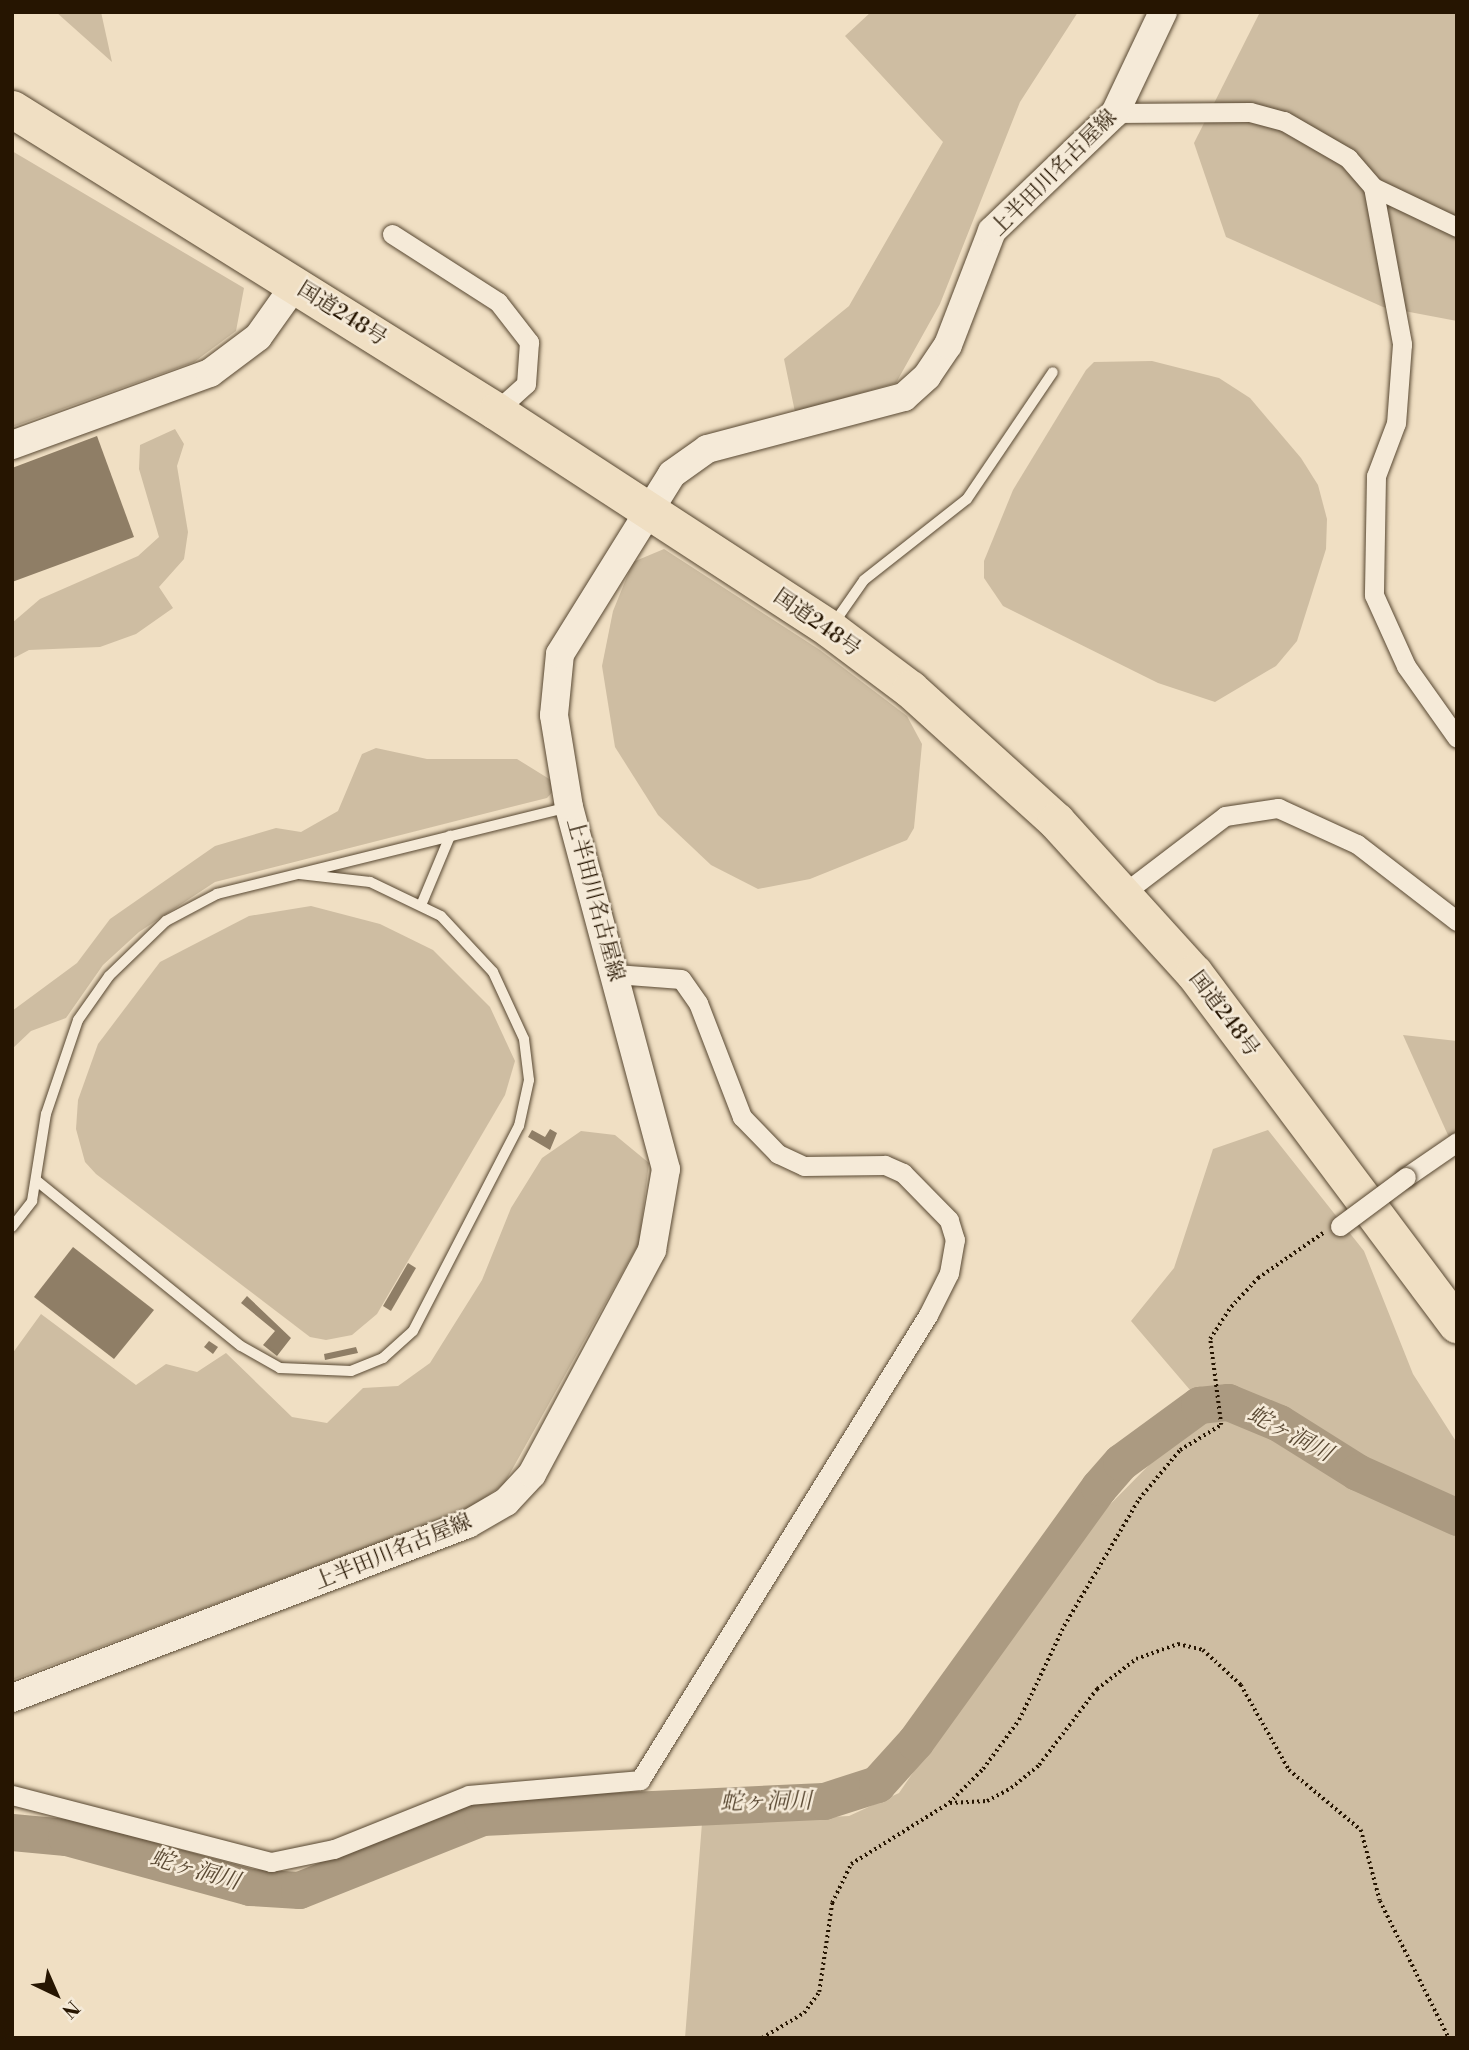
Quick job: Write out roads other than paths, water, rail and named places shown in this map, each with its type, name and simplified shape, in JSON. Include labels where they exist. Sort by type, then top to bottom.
[{"type":"highway","name":"国道248号","points":[[12,109],[496,411],[830,629],[959,732],[1124,893],[1194,973],[1457,1325]]},
{"type":"main road","name":"上半田川名古屋線","points":[[12,1698],[468,1524],[506,1502],[532,1474],[652,1250],[664,1202],[666,1169],[569,807],[554,715],[560,654],[646,508],[672,474],[707,449],[904,397],[948,345],[992,232],[1115,113],[1163,12]]},
{"type":"main road","points":[[12,445],[210,373],[258,337],[296,285]]},
{"type":"street","points":[[1115,113],[1250,112],[1284,121],[1348,159],[1373,187],[1457,227]]},
{"type":"street","points":[[1373,187],[1402,344],[1396,424],[1376,475],[1374,594],[1406,666],[1457,738]]},
{"type":"street","points":[[392,234],[498,302],[529,342],[526,384],[496,411]]},
{"type":"street","points":[[1124,893],[1225,816],[1278,808],[1308,817],[1357,844],[1457,921]]},
{"type":"street","points":[[12,1795],[271,1862],[334,1849],[469,1794],[640,1780],[928,1314],[949,1273],[955,1240],[948,1220],[903,1173],[885,1165],[804,1166],[778,1154],[742,1117],[698,1003],[681,979],[615,974]]},
{"type":"street","points":[[1339,1226],[1457,1142]]},
{"type":"lane","points":[[830,629],[864,579],[967,499],[1053,372]]},
{"type":"lane","points":[[12,1227],[32,1201],[46,1114],[78,1020],[109,976],[166,921],[217,894],[569,807]]},
{"type":"lane","points":[[422,903],[450,836]]},
{"type":"lane","points":[[37,1181],[259,1359],[331,1373],[383,1358],[424,1316],[519,1126],[529,1080],[524,1039],[493,972],[462,934],[422,903],[370,882],[299,874]]},
{"type":"waterway","name":"蛇ヶ洞川","points":[[12,1832],[66,1837],[250,1887],[299,1890],[482,1817],[824,1801],[877,1784],[915,1742],[1099,1487],[1121,1462],[1199,1405],[1228,1402],[1279,1423],[1357,1472],[1457,1517]]}]
